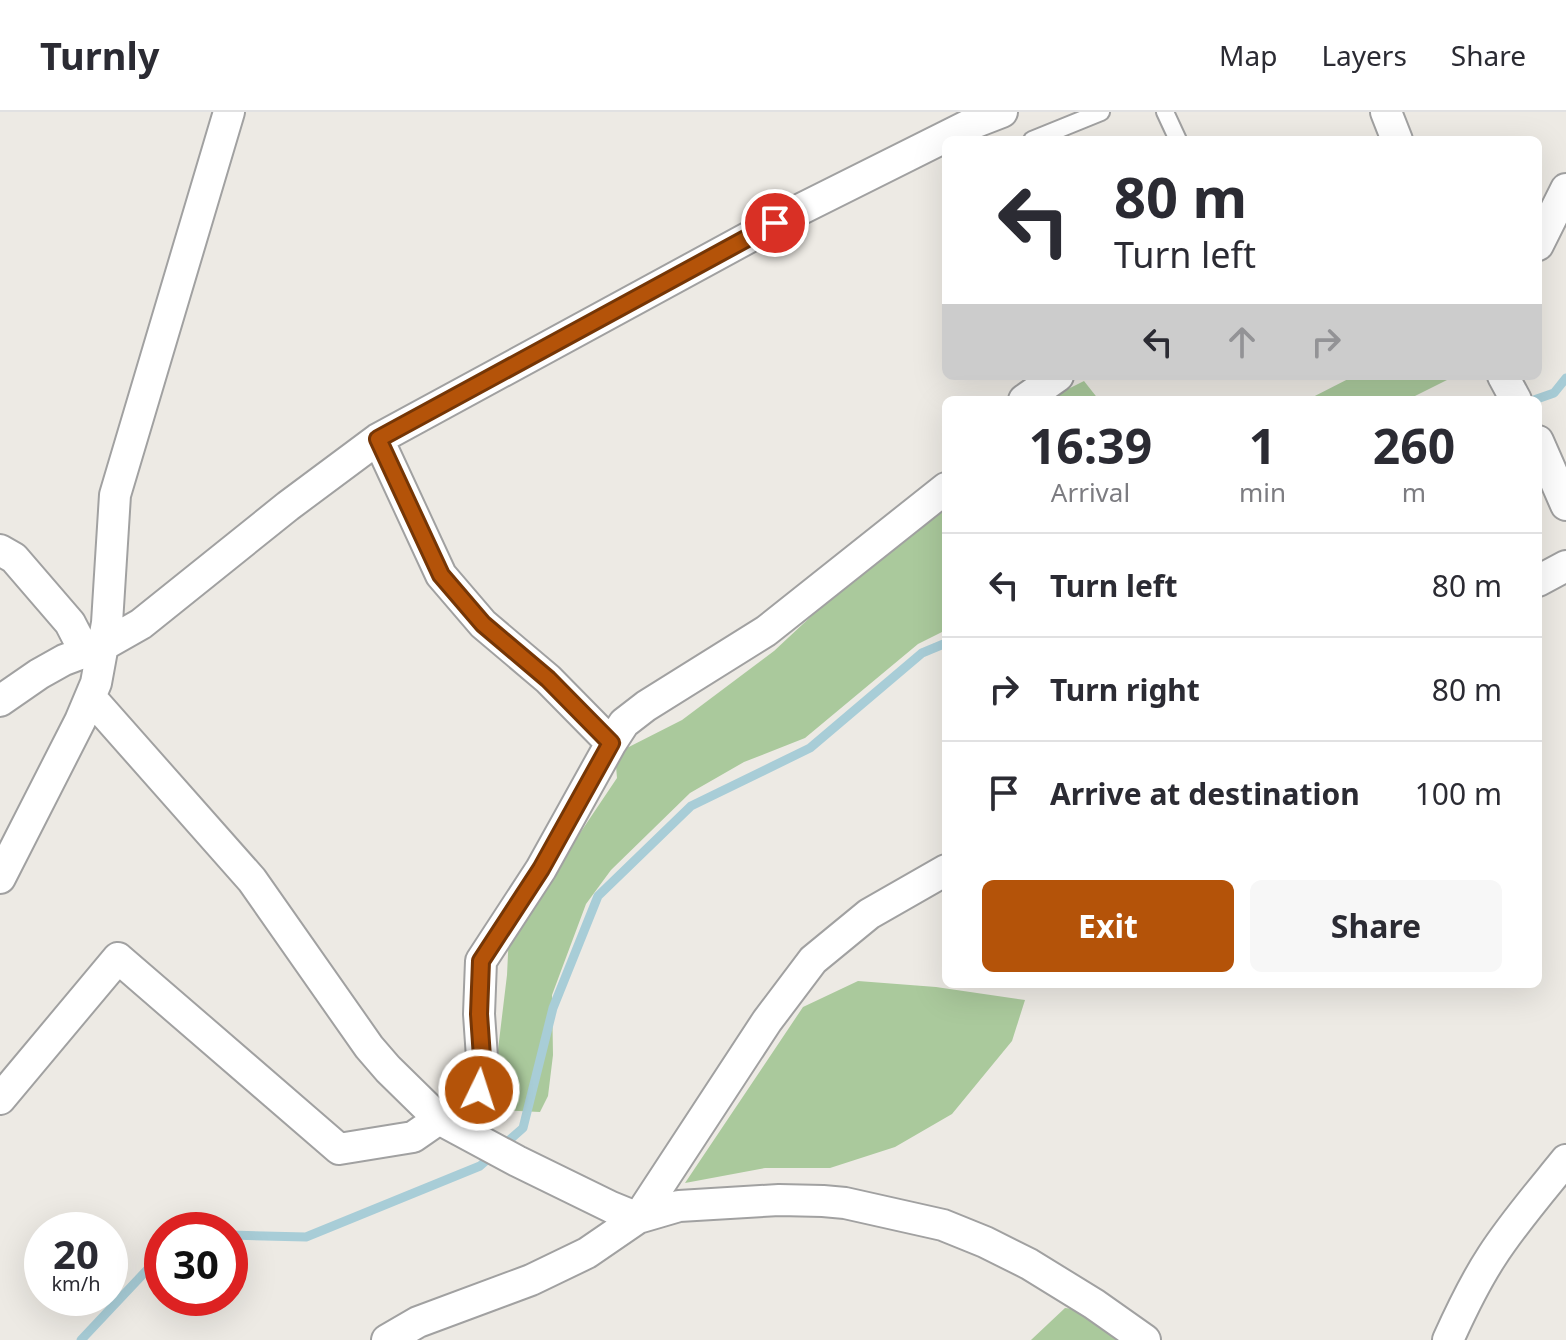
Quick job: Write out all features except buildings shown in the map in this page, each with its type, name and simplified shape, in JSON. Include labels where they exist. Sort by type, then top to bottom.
[{"type":"street","points":[[0,878],[96,683],[94,648],[115,495],[229,112]]},
{"type":"street","points":[[1386,112],[1395,136]]},
{"type":"street","points":[[964,136],[988,125]]},
{"type":"street","points":[[0,701],[64,660],[141,624],[288,506],[378,439],[801,209],[942,146]]},
{"type":"street","points":[[1542,237],[1566,189]]},
{"type":"street","points":[[1030,396],[1052,380]]},
{"type":"street","points":[[378,439],[441,575],[483,624],[548,679],[611,743]]},
{"type":"street","points":[[1542,450],[1566,505]]},
{"type":"street","points":[[0,1099],[118,958],[339,1149],[413,1137],[474,1109],[483,1072],[479,1014],[481,961],[541,869],[624,723],[766,631],[942,491]]},
{"type":"street","points":[[0,550],[14,558],[94,648]]},
{"type":"street","points":[[1542,579],[1566,566]]},
{"type":"street","points":[[91,698],[252,880],[369,1047],[388,1069],[447,1123],[570,1188],[638,1218]]},
{"type":"street","points":[[638,1218],[767,1021],[813,960],[869,914],[942,872]]},
{"type":"street","points":[[1448,1340],[1492,1255],[1566,1160]]},
{"type":"street","points":[[387,1340],[418,1322],[531,1280],[587,1253],[638,1218],[679,1206],[779,1200],[845,1203],[943,1225],[1029,1264],[1145,1340]]},
{"type":"lane","points":[[1042,136],[1101,112]]},
{"type":"lane","points":[[1165,112],[1176,136]]},
{"type":"green space","points":[[1346,380],[1447,380],[1415,396],[1315,396]]},
{"type":"green space","points":[[1084,381],[1096,396],[1057,396]]},
{"type":"green space","points":[[942,498],[942,632],[918,644],[805,738],[744,762],[690,793],[611,870],[586,904],[552,995],[553,1055],[548,1096],[540,1112],[497,1110],[497,1058],[507,975],[510,912],[580,833],[617,778],[615,754],[682,720],[774,651]]},
{"type":"green space","points":[[858,981],[936,987],[1025,1000],[1012,1041],[952,1114],[895,1147],[830,1168],[765,1168],[685,1183],[803,1007]]},
{"type":"green space","points":[[1065,1308],[1085,1310],[1118,1340],[1031,1340]]},
{"type":"waterway","points":[[1542,397],[1554,393],[1566,378]]},
{"type":"waterway","points":[[248,1235],[306,1237],[480,1166],[523,1128],[553,1008],[598,896],[691,806],[810,748],[922,653],[942,645]]},
{"type":"waterway","points":[[81,1340],[144,1273]]},
{"type":"route","points":[[479,1090],[483,1072],[479,1014],[481,961],[541,869],[611,743],[548,679],[483,624],[441,575],[378,439],[775,223]]}]
